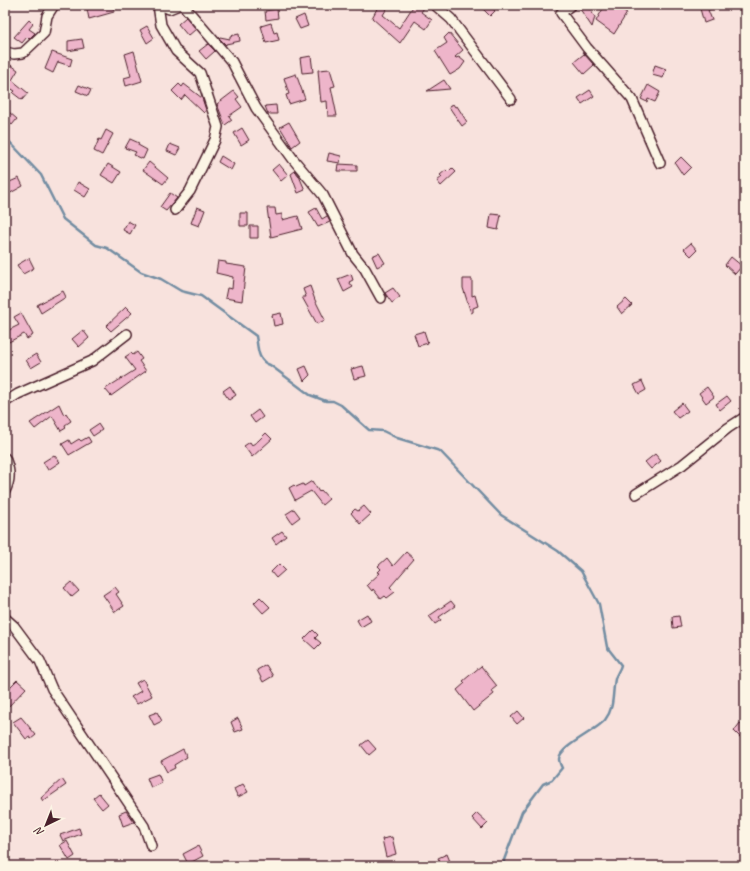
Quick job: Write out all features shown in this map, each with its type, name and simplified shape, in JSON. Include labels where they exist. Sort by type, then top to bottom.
[{"type":"street","points":[[5,52],[14,54],[23,53],[44,33],[47,16],[54,5]]},
{"type":"street","points":[[158,5],[161,25],[176,51],[200,73],[218,127],[215,140],[190,191],[175,210]]},
{"type":"street","points":[[161,5],[169,9],[178,5]]},
{"type":"street","points":[[183,5],[232,62],[256,108],[293,159],[323,195],[353,254],[365,269],[381,298]]},
{"type":"street","points":[[435,5],[451,19],[510,99]]},
{"type":"street","points":[[571,5],[561,13],[587,48],[632,100],[660,163]]},
{"type":"street","points":[[5,402],[18,394],[92,361],[127,334]]},
{"type":"street","points":[[636,494],[682,465],[728,428],[745,417]]},
{"type":"street","points":[[5,458],[10,468],[10,479],[5,491]]},
{"type":"street","points":[[5,618],[14,626],[40,661],[52,689],[144,826],[151,846]]},
{"type":"building","points":[[101,5],[112,5],[114,12],[89,19],[87,9]]},
{"type":"building","points":[[379,5],[389,5],[383,15],[399,28],[414,5],[419,5],[424,8],[421,12],[432,20],[426,29],[415,21],[400,43],[372,18]]},
{"type":"building","points":[[479,5],[489,5],[495,11],[490,16]]},
{"type":"building","points":[[577,5],[587,5],[595,17],[592,27],[578,6],[576,7]]},
{"type":"building","points":[[605,5],[617,9],[618,7],[627,13],[614,34],[596,21]]},
{"type":"building","points":[[699,5],[720,5],[720,7],[708,10],[712,20],[704,23]]},
{"type":"building","points":[[277,9],[278,18],[266,20],[265,11]]},
{"type":"building","points":[[304,15],[308,26],[300,29],[295,19]]},
{"type":"building","points":[[186,17],[196,29],[188,36],[178,24]]},
{"type":"building","points":[[29,20],[33,24],[29,29],[35,33],[29,39],[27,37],[22,43],[14,37]]},
{"type":"building","points":[[271,23],[274,33],[277,32],[279,40],[266,43],[261,26]]},
{"type":"building","points":[[147,26],[154,38],[147,43],[140,30]]},
{"type":"building","points":[[449,33],[463,50],[455,57],[459,57],[465,62],[460,69],[450,75],[435,51],[447,43],[444,38]]},
{"type":"building","points":[[239,34],[240,41],[226,45],[219,38],[230,39],[230,36]]},
{"type":"building","points":[[82,39],[84,48],[68,51],[68,41]]},
{"type":"building","points":[[208,44],[215,51],[206,59],[199,51]]},
{"type":"building","points":[[134,51],[142,81],[126,86],[124,78],[131,76],[125,54]]},
{"type":"building","points":[[52,52],[72,59],[70,66],[58,62],[53,73],[45,69]]},
{"type":"building","points":[[584,54],[594,65],[584,74],[574,62]]},
{"type":"building","points":[[311,56],[313,72],[302,73],[300,58]]},
{"type":"building","points":[[11,65],[18,70],[12,80],[28,93],[22,100],[13,93],[15,91],[5,85],[5,74]]},
{"type":"building","points":[[655,65],[666,69],[663,78],[652,75]]},
{"type":"building","points":[[330,69],[335,86],[331,87],[337,116],[328,116],[327,101],[321,102],[318,70]]},
{"type":"building","points":[[296,74],[305,99],[289,104],[286,95],[289,94],[284,78]]},
{"type":"building","points":[[444,80],[450,89],[427,91]]},
{"type":"building","points":[[179,84],[182,87],[184,84],[202,98],[206,110],[204,113],[185,95],[181,100],[172,91]]},
{"type":"building","points":[[79,85],[91,90],[88,96],[76,91]]},
{"type":"building","points":[[648,85],[660,92],[655,102],[648,99],[647,102],[641,99]]},
{"type":"building","points":[[590,90],[594,96],[582,104],[578,98]]},
{"type":"building","points":[[234,91],[239,97],[236,99],[242,107],[229,116],[232,120],[225,125],[217,104]]},
{"type":"building","points":[[453,104],[455,107],[457,106],[467,122],[462,126],[449,107]]},
{"type":"building","points":[[276,105],[277,114],[268,114],[265,106]]},
{"type":"building","points":[[9,112],[17,119],[12,125],[5,119]]},
{"type":"building","points":[[289,122],[300,141],[292,147],[280,127]]},
{"type":"building","points":[[242,128],[249,140],[241,145],[234,133]]},
{"type":"building","points":[[106,130],[113,134],[102,155],[94,151],[99,139],[101,140]]},
{"type":"building","points":[[130,139],[139,143],[138,145],[147,150],[143,159],[134,155],[136,152],[125,148]]},
{"type":"building","points":[[170,144],[180,148],[176,155],[167,151]]},
{"type":"building","points":[[329,153],[341,156],[340,163],[327,161]]},
{"type":"building","points":[[221,156],[234,164],[231,170],[218,162]]},
{"type":"building","points":[[681,157],[691,167],[683,175],[675,163]]},
{"type":"building","points":[[149,162],[168,178],[163,184],[143,170]]},
{"type":"building","points":[[108,164],[121,172],[114,183],[101,175]]},
{"type":"building","points":[[279,164],[288,175],[281,181],[272,170]]},
{"type":"building","points":[[338,164],[357,165],[357,171],[337,171]]},
{"type":"building","points":[[452,168],[456,172],[441,186],[437,181],[442,177],[440,175],[446,170],[448,172]]},
{"type":"building","points":[[295,171],[299,176],[305,190],[298,193],[291,174]]},
{"type":"building","points":[[19,178],[23,186],[5,196],[5,184]]},
{"type":"building","points":[[78,182],[90,189],[85,197],[74,190]]},
{"type":"building","points":[[170,193],[177,198],[166,211],[160,207]]},
{"type":"building","points":[[197,207],[205,210],[199,226],[191,223]]},
{"type":"building","points":[[267,208],[275,208],[276,215],[282,214],[282,220],[298,216],[302,229],[271,237]]},
{"type":"building","points":[[316,208],[322,219],[327,216],[330,222],[318,227],[309,212]]},
{"type":"building","points":[[240,213],[248,213],[248,226],[240,226]]},
{"type":"building","points":[[491,214],[501,215],[498,230],[489,228]]},
{"type":"building","points":[[128,221],[135,225],[130,234],[123,230]]},
{"type":"building","points":[[250,226],[258,226],[258,238],[250,238]]},
{"type":"building","points":[[691,243],[697,250],[691,256],[684,249]]},
{"type":"building","points":[[379,253],[385,263],[377,267],[372,256]]},
{"type":"building","points":[[731,257],[742,266],[735,274],[725,265]]},
{"type":"building","points":[[29,258],[34,268],[23,274],[17,265]]},
{"type":"building","points":[[218,261],[226,262],[226,264],[246,267],[242,301],[225,298],[227,288],[232,289],[233,277],[216,273]]},
{"type":"building","points":[[351,274],[353,280],[349,282],[353,287],[344,292],[338,279]]},
{"type":"building","points":[[463,279],[472,279],[472,296],[475,295],[478,306],[473,308],[473,312],[471,313],[463,288]]},
{"type":"building","points":[[310,286],[325,320],[317,324],[302,297],[306,297],[303,289]]},
{"type":"building","points":[[393,288],[400,297],[392,303],[385,293]]},
{"type":"building","points":[[63,291],[66,297],[41,313],[37,305]]},
{"type":"building","points":[[626,299],[632,305],[622,314],[617,307]]},
{"type":"building","points":[[126,307],[132,313],[111,331],[106,326]]},
{"type":"building","points":[[21,313],[33,335],[27,339],[24,334],[5,344],[5,332],[19,325],[14,317]]},
{"type":"building","points":[[281,313],[283,324],[274,326],[272,315]]},
{"type":"building","points":[[83,330],[89,338],[79,347],[72,339]]},
{"type":"building","points":[[424,331],[428,343],[418,346],[414,334]]},
{"type":"building","points":[[137,352],[142,359],[139,361],[146,371],[111,396],[105,389],[135,370],[125,357],[131,353],[133,355]]},
{"type":"building","points":[[36,354],[41,362],[31,368],[26,360]]},
{"type":"building","points":[[306,366],[310,375],[304,381],[299,369]]},
{"type":"building","points":[[363,366],[366,376],[354,379],[351,369]]},
{"type":"building","points":[[642,381],[646,390],[639,394],[634,385]]},
{"type":"building","points":[[230,386],[236,395],[229,400],[223,391]]},
{"type":"building","points":[[707,387],[714,397],[706,403],[699,393]]},
{"type":"building","points":[[727,396],[731,401],[720,410],[716,404]]},
{"type":"building","points":[[682,403],[688,411],[678,418],[672,411]]},
{"type":"building","points":[[59,404],[64,415],[66,413],[71,421],[65,425],[66,428],[61,431],[52,416],[35,429],[30,423]]},
{"type":"building","points":[[258,410],[263,417],[255,423],[250,416]]},
{"type":"building","points":[[98,424],[102,430],[93,436],[89,430]]},
{"type":"building","points":[[266,433],[272,439],[252,457],[244,446],[250,442],[252,445]]},
{"type":"building","points":[[88,437],[91,442],[69,455],[62,444],[69,440],[71,444],[79,439],[81,441]]},
{"type":"building","points":[[655,454],[661,461],[651,469],[645,462]]},
{"type":"building","points":[[54,455],[60,462],[48,470],[43,462]]},
{"type":"building","points":[[312,481],[319,492],[321,490],[329,499],[322,505],[311,491],[295,500],[289,488],[294,485],[296,487],[303,484],[304,486]]},
{"type":"building","points":[[364,506],[371,514],[360,524],[351,513],[355,509],[358,511]]},
{"type":"building","points":[[294,509],[300,517],[292,523],[286,514]]},
{"type":"building","points":[[282,531],[286,536],[276,544],[272,538]]},
{"type":"building","points":[[406,552],[414,559],[390,587],[395,592],[387,598],[385,596],[381,599],[373,589],[372,591],[367,585],[380,573],[378,572],[381,569],[378,566],[387,558],[393,566]]},
{"type":"building","points":[[279,564],[285,570],[276,578],[271,572]]},
{"type":"building","points":[[71,582],[79,591],[72,597],[64,588]]},
{"type":"building","points":[[115,587],[119,592],[116,594],[124,606],[115,612],[103,595]]},
{"type":"building","points":[[260,597],[270,607],[263,613],[254,603]]},
{"type":"building","points":[[451,601],[455,606],[439,617],[441,620],[435,624],[429,616]]},
{"type":"building","points":[[367,614],[371,621],[361,627],[357,620]]},
{"type":"building","points":[[679,616],[681,627],[673,628],[672,617]]},
{"type":"building","points":[[313,630],[318,635],[315,638],[321,643],[315,649],[304,639]]},
{"type":"building","points":[[266,665],[273,676],[263,682],[257,670]]},
{"type":"building","points":[[481,666],[497,686],[492,690],[494,694],[473,711],[457,690],[465,683],[463,681]]},
{"type":"building","points":[[143,679],[152,696],[137,704],[131,697],[141,691],[136,683]]},
{"type":"building","points":[[17,680],[26,688],[9,706],[5,700],[5,692]]},
{"type":"building","points":[[518,711],[524,718],[517,724],[511,717]]},
{"type":"building","points":[[157,712],[162,721],[154,725],[149,715]]},
{"type":"building","points":[[21,717],[36,735],[31,739],[30,737],[26,739],[13,722]]},
{"type":"building","points":[[238,718],[243,729],[235,732],[231,722]]},
{"type":"building","points":[[740,723],[745,727],[745,733],[741,738],[734,731]]},
{"type":"building","points":[[368,740],[376,749],[369,755],[361,745]]},
{"type":"building","points":[[183,749],[187,757],[174,765],[175,768],[167,772],[161,761]]},
{"type":"building","points":[[158,774],[162,783],[151,788],[147,778]]},
{"type":"building","points":[[62,779],[66,785],[43,801],[41,798]]},
{"type":"building","points":[[243,784],[248,792],[238,797],[234,789]]},
{"type":"building","points":[[99,793],[108,804],[102,809],[93,798]]},
{"type":"building","points":[[126,811],[134,822],[123,826],[119,814]]},
{"type":"building","points":[[477,813],[488,823],[482,829],[472,818]]},
{"type":"building","points":[[79,828],[81,834],[63,841],[60,835]]},
{"type":"building","points":[[392,837],[396,854],[386,857],[382,839]]},
{"type":"building","points":[[67,841],[75,856],[69,860],[60,845]]},
{"type":"building","points":[[198,846],[203,856],[188,864],[183,854]]},
{"type":"building","points":[[447,854],[451,864],[441,866],[438,858]]},
{"type":"waterway","points":[[5,137],[41,175],[63,219],[96,245],[107,248],[141,272],[161,279],[181,291],[201,296],[256,336],[260,357],[310,395],[326,401],[333,401],[341,405],[369,430],[383,431],[397,438],[440,451],[501,515],[558,551],[581,571],[599,604],[607,647],[621,665],[615,679],[612,705],[605,720],[565,749],[559,759],[562,768],[552,780],[543,784],[522,812],[504,860],[504,866]]}]
